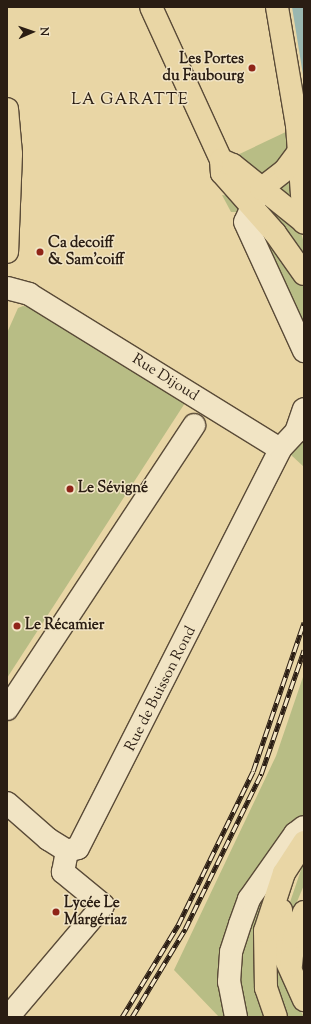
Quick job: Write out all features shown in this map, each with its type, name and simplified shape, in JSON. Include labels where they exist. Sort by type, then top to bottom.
[{"type":"main road","points":[[151,7],[221,160],[222,173],[255,197],[304,222],[301,151],[276,7]]},
{"type":"main road","points":[[7,109],[11,154],[7,252]]},
{"type":"main road","points":[[255,197],[285,170],[301,151]]},
{"type":"main road","points":[[255,197],[275,233],[304,274]]},
{"type":"main road","points":[[304,842],[294,862],[279,929],[282,951],[304,1000]]},
{"type":"main road","points":[[276,1017],[266,988],[265,931],[284,873],[294,862]]},
{"type":"main road","points":[[292,976],[292,947],[304,912]]},
{"type":"street","points":[[255,197],[245,222],[304,351]]},
{"type":"street","name":"Rue Dijoud","points":[[7,288],[29,294],[280,449]]},
{"type":"street","points":[[280,449],[296,432],[304,409]]},
{"type":"street","points":[[7,709],[194,425]]},
{"type":"street","name":"Rue de Buisson Rond","points":[[67,851],[78,848],[280,449]]},
{"type":"street","points":[[7,803],[67,851],[63,872],[103,904],[9,1016],[7,1014]]},
{"type":"street","points":[[236,1017],[229,982],[231,952],[240,924],[249,899],[295,834],[304,827]]},
{"type":"green space","points":[[290,130],[292,150],[268,173],[258,174],[231,158]]},
{"type":"green space","points":[[293,179],[295,204],[275,191]]},
{"type":"green space","points":[[222,195],[230,196],[242,207],[239,212],[231,212]]},
{"type":"green space","points":[[264,204],[298,223],[304,243],[304,262]]},
{"type":"green space","points":[[255,223],[304,287],[304,334]]},
{"type":"green space","points":[[23,306],[30,307],[185,403],[7,678],[7,333],[18,308]]},
{"type":"green space","points":[[304,425],[304,467],[290,454]]},
{"type":"green space","points":[[304,674],[304,819],[284,858],[267,1017],[219,1017],[174,970],[276,756]]},
{"type":"green space","points":[[304,861],[304,885],[286,928],[288,908]]},
{"type":"green space","points":[[273,943],[278,969],[304,1017],[284,1017],[277,998]]},
{"type":"water","points":[[292,7],[304,7],[304,81]]},
{"type":"railway","points":[[122,1017],[178,925],[253,771],[304,622]]},
{"type":"railway","points":[[132,1017],[185,929],[261,774],[304,650]]},
{"type":"place","name":"Les Portes du Faubourg","points":[[252,68]]},
{"type":"place","name":"Ca decoiff & Sam'coiff","points":[[40,252]]},
{"type":"place","name":"Le Sévigné","points":[[70,489]]},
{"type":"place","name":"Le Récamier","points":[[17,626]]},
{"type":"place","name":"Lycée Le Margériaz","points":[[56,912]]},
{"type":"district","name":"LA GARATTE","points":[[130,101]]}]
